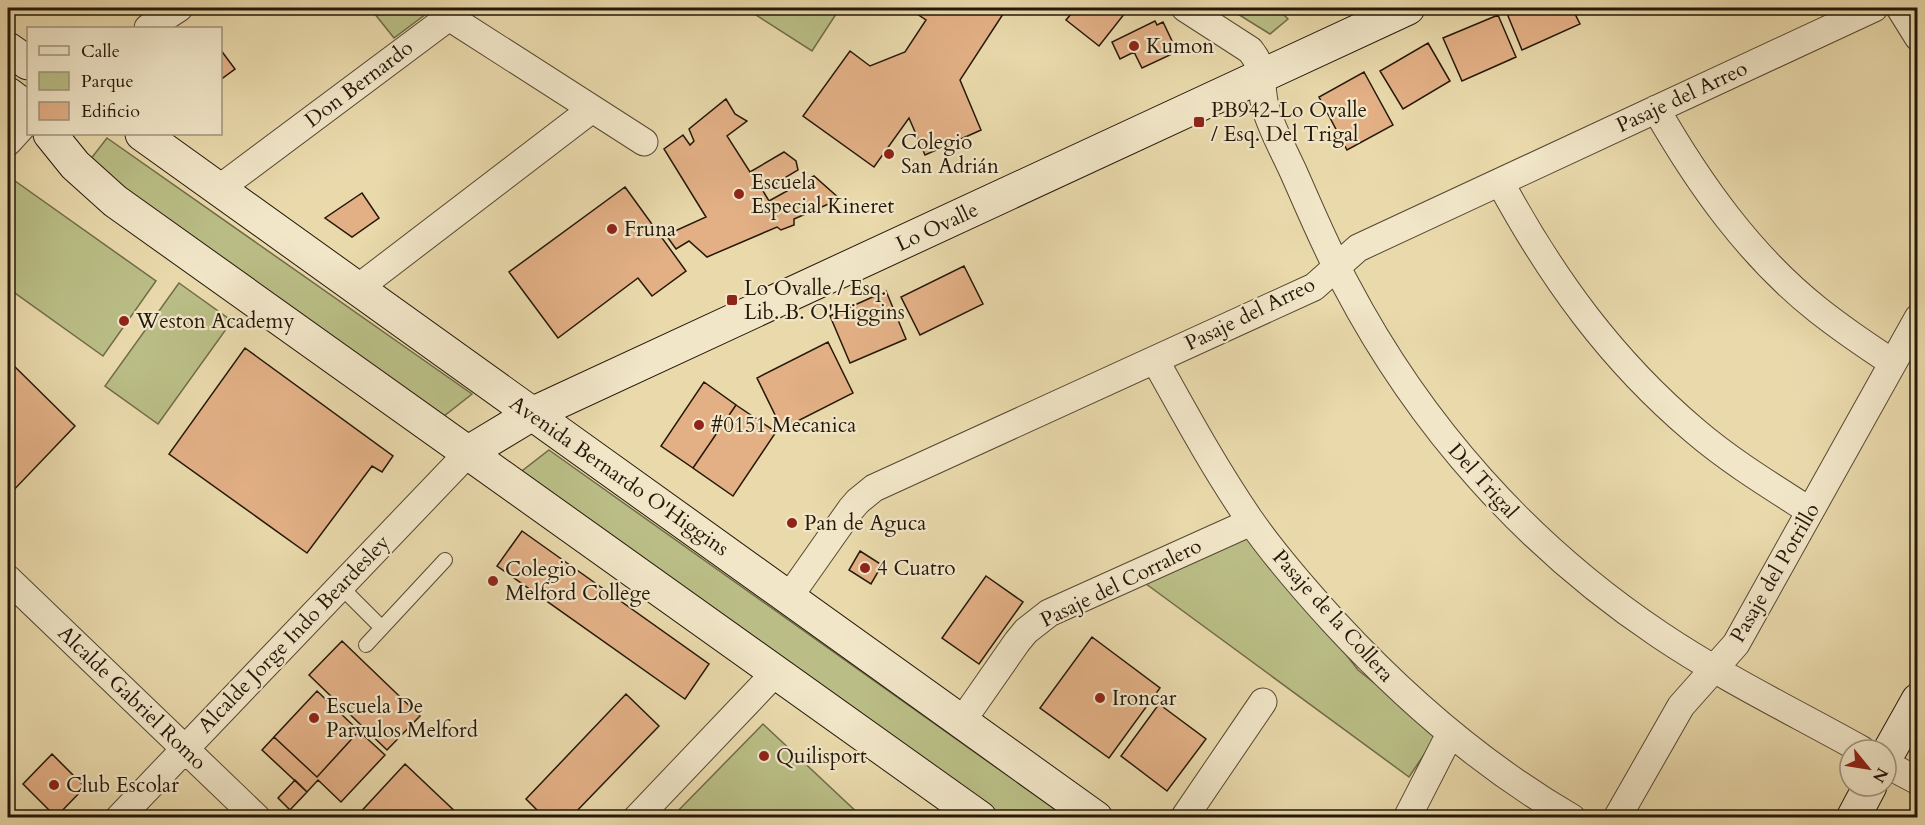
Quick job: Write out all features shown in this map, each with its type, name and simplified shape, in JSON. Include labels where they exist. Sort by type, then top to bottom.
[{"type":"main road","name":"Lo Ovalle","points":[[469,452],[532,414],[1408,8]]},
{"type":"main road","points":[[8,49],[27,62]]},
{"type":"main road","points":[[8,94],[27,108]]},
{"type":"main road","points":[[51,135],[75,165],[115,201],[980,818]]},
{"type":"main road","name":"Avenida Bernardo O'Higgins","points":[[143,135],[1096,818]]},
{"type":"main road","points":[[1896,738],[1917,700]]},
{"type":"main road","points":[[1853,818],[1864,798]]},
{"type":"street","points":[[150,27],[179,8]]},
{"type":"street","points":[[1185,8],[1250,50],[1257,58],[1262,75]]},
{"type":"street","name":"Pasaje del Arreo","points":[[789,597],[851,508],[865,494],[884,483],[1314,287],[1358,248],[1874,8]]},
{"type":"street","points":[[1900,8],[1917,37]]},
{"type":"street","name":"Don Bernardo","points":[[220,188],[449,17],[644,142]]},
{"type":"street","name":"Del Trigal","points":[[1262,75],[1266,109],[1336,267],[1397,373],[1461,459],[1498,499],[1569,566],[1659,635],[1713,669],[1840,738]]},
{"type":"street","points":[[358,288],[592,109]]},
{"type":"street","points":[[1656,109],[1681,154],[1710,196],[1765,261],[1817,310],[1893,363]]},
{"type":"street","points":[[8,142],[27,121]]},
{"type":"street","points":[[1500,182],[1555,276],[1578,309],[1631,371],[1696,432],[1770,486],[1810,511]]},
{"type":"street","name":"Pasaje del Potrillo","points":[[1617,818],[1681,706],[1736,645],[1917,318]]},
{"type":"street","name":"Pasaje de la Collera","points":[[1155,360],[1226,485],[1251,522],[1284,565],[1353,642],[1388,679],[1450,734],[1518,784],[1572,818]]},
{"type":"street","name":"Alcalde Jorge Indo Beardesley","points":[[119,818],[469,452]]},
{"type":"street","name":"Pasaje del Corralero","points":[[962,721],[1017,642],[1026,631],[1049,613],[1251,522]]},
{"type":"street","name":"Alcalde Gabriel Romo","points":[[8,579],[257,818]]},
{"type":"street","points":[[637,818],[776,672]]},
{"type":"street","points":[[1184,818],[1263,702]]},
{"type":"street","points":[[1407,818],[1450,734]]},
{"type":"street","points":[[1898,771],[1917,781]]},
{"type":"lane","points":[[366,645],[445,560]]},
{"type":"lane","points":[[340,586],[382,628]]},
{"type":"green space","points":[[370,8],[434,8],[394,38]]},
{"type":"green space","points":[[745,8],[840,8],[812,51]]},
{"type":"green space","points":[[1228,8],[1277,8],[1288,19],[1270,34]]},
{"type":"green space","points":[[107,138],[472,394],[444,416],[86,165]]},
{"type":"green space","points":[[8,176],[156,281],[103,356],[8,288]]},
{"type":"green space","points":[[179,283],[232,321],[158,424],[105,386]]},
{"type":"green space","points":[[549,450],[1066,817],[1004,817],[518,474]]},
{"type":"green space","points":[[1251,532],[1358,670],[1438,734],[1409,777],[1142,581]]},
{"type":"green space","name":"Quilisport","points":[[763,724],[862,817],[672,817]]},
{"type":"building","points":[[908,8],[1007,8],[960,80],[981,130],[925,155],[909,118],[874,167],[803,116],[850,51],[870,66],[905,52],[926,20]]},
{"type":"building","points":[[1076,8],[1129,8],[1099,46],[1066,20]]},
{"type":"building","points":[[1514,8],[1572,8],[1580,24],[1522,50],[1506,11]]},
{"type":"building","points":[[1592,8],[1611,8],[1595,14]]},
{"type":"building","points":[[1498,15],[1516,57],[1462,81],[1443,38]]},
{"type":"building","points":[[1155,21],[1157,25],[1163,22],[1173,43],[1166,47],[1170,55],[1142,68],[1134,52],[1120,59],[1112,42]]},
{"type":"building","points":[[1428,43],[1450,81],[1403,109],[1380,71]]},
{"type":"building","points":[[222,52],[235,69],[222,79]]},
{"type":"building","points":[[1364,72],[1393,125],[1347,150],[1319,97]]},
{"type":"building","points":[[726,99],[735,114],[747,121],[727,136],[750,172],[784,152],[796,161],[798,170],[763,191],[769,201],[814,176],[840,199],[794,219],[794,225],[781,230],[777,227],[707,257],[689,241],[676,249],[666,235],[706,217],[664,149],[683,135],[690,145],[694,141],[689,129]]},
{"type":"building","name":"Fruna","points":[[625,187],[686,271],[652,296],[638,278],[558,338],[509,272]]},
{"type":"building","points":[[362,193],[379,218],[352,237],[325,218]]},
{"type":"building","points":[[964,266],[983,304],[920,335],[901,297]]},
{"type":"building","points":[[886,291],[906,339],[850,363],[830,316]]},
{"type":"building","points":[[828,342],[853,393],[782,429],[757,378]]},
{"type":"building","points":[[245,348],[393,456],[382,472],[372,466],[307,553],[169,454]]},
{"type":"building","points":[[8,360],[75,426],[8,496]]},
{"type":"building","name":"#0151 Mecanica","points":[[704,382],[736,405],[693,468],[661,446]]},
{"type":"building","points":[[736,405],[776,432],[733,496],[693,468]]},
{"type":"building","points":[[522,531],[709,664],[685,699],[497,566]]},
{"type":"building","name":"4 Cuatro","points":[[860,551],[882,565],[871,584],[849,570]]},
{"type":"building","points":[[986,576],[1023,602],[979,664],[942,638]]},
{"type":"building","name":"Ironcar","points":[[1092,637],[1160,688],[1109,758],[1040,708]]},
{"type":"building","points":[[342,641],[420,716],[387,750],[309,675]]},
{"type":"building","points":[[317,691],[359,731],[317,777],[274,737]]},
{"type":"building","points":[[626,694],[659,726],[570,818],[545,818],[526,799]]},
{"type":"building","points":[[1159,704],[1206,739],[1167,791],[1121,756]]},
{"type":"building","points":[[359,731],[385,755],[341,802],[318,780],[307,792],[262,750],[274,737],[317,777]]},
{"type":"building","name":"Club Escolar","points":[[52,754],[85,787],[56,817],[23,784]]},
{"type":"building","points":[[405,764],[462,818],[355,818]]},
{"type":"building","points":[[295,780],[307,792],[290,810],[278,798]]},
{"type":"place","name":"Kumon","points":[[1134,46]]},
{"type":"place","name":"PB942-Lo Ovalle / Esq. Del Trigal","points":[[1199,122]]},
{"type":"place","name":"Colegio San Adrián","points":[[889,154]]},
{"type":"place","name":"Escuela Especial Kineret","points":[[739,194]]},
{"type":"place","name":"Fruna","points":[[612,229]]},
{"type":"place","name":"Lo Ovalle / Esq. Lib. B. O'Higgins","points":[[732,300]]},
{"type":"place","name":"Weston Academy","points":[[124,321]]},
{"type":"place","name":"#0151 Mecanica","points":[[699,425]]},
{"type":"place","name":"Pan de Aguca","points":[[792,523]]},
{"type":"place","name":"4 Cuatro","points":[[865,568]]},
{"type":"place","name":"Colegio Melford College","points":[[493,581]]},
{"type":"place","name":"Ironcar","points":[[1100,698]]},
{"type":"place","name":"Escuela De Parvulos Melford","points":[[314,718]]},
{"type":"place","name":"Quilisport","points":[[764,756]]},
{"type":"place","name":"Club Escolar","points":[[54,785]]}]
